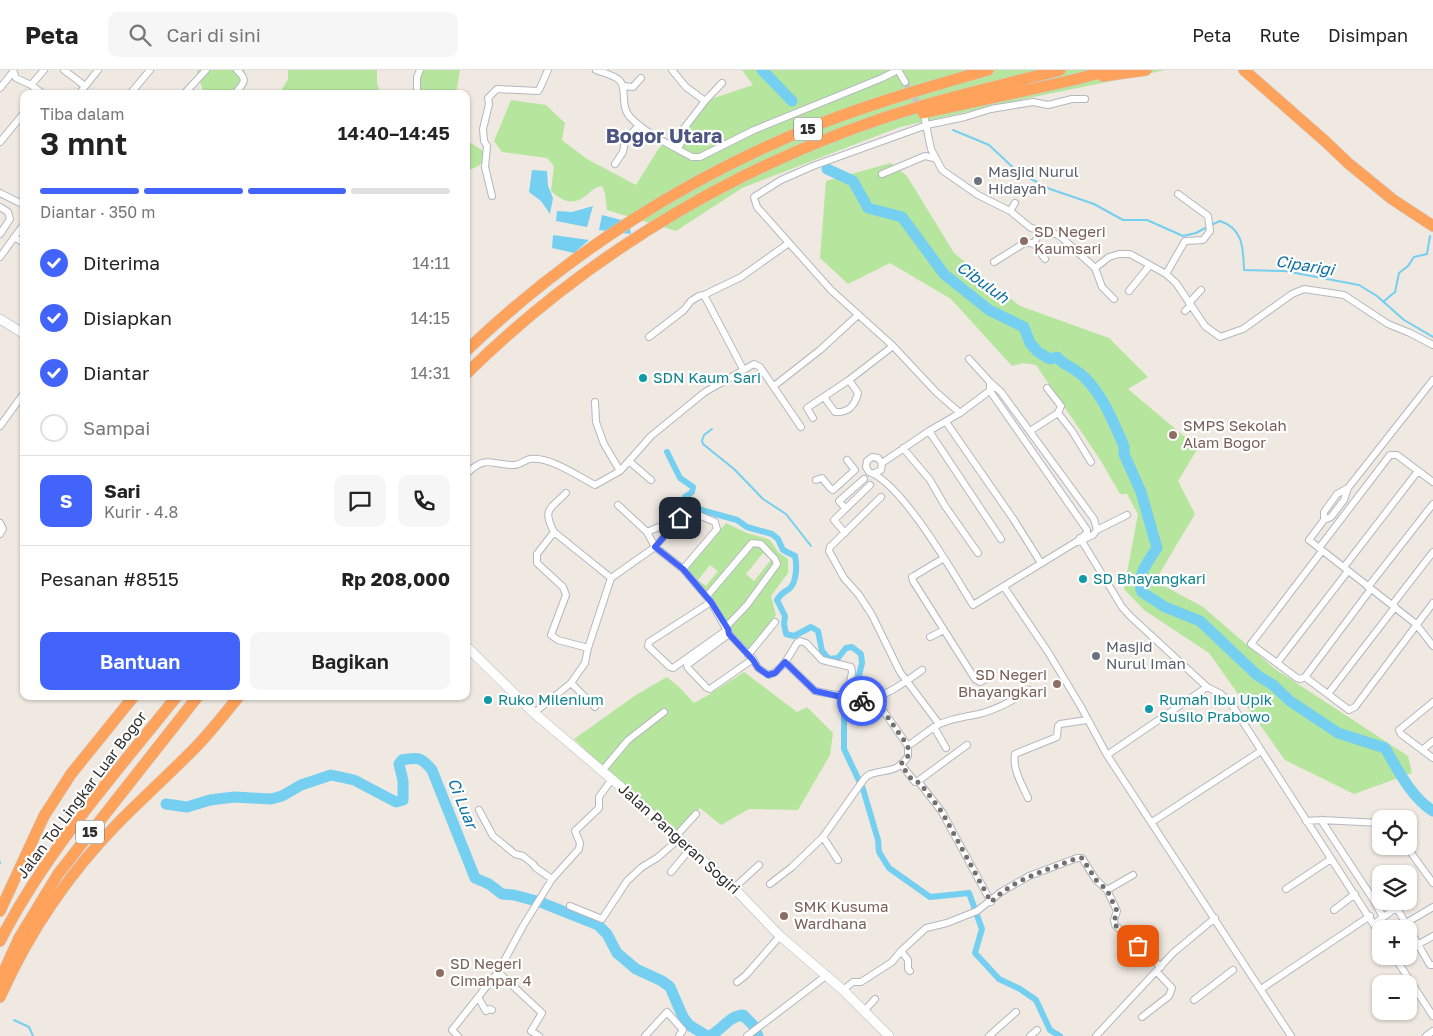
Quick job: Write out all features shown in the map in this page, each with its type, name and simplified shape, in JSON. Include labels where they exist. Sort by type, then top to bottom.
[{"type":"highway","name":"15","points":[[470,347],[536,289],[586,251],[633,220],[686,189],[755,153],[820,124],[904,94],[988,70]]},
{"type":"highway","name":"15","points":[[470,370],[547,301],[597,263],[696,202],[780,159],[860,126],[924,105],[1060,70]]},
{"type":"highway","points":[[860,126],[1074,80],[1111,70]]},
{"type":"highway","points":[[1074,80],[1146,70]]},
{"type":"highway","points":[[1244,70],[1348,163],[1392,199],[1433,226]]},
{"type":"highway","points":[[0,911],[44,816],[72,774],[131,700]]},
{"type":"highway","name":"Jalan Tol Lingkar Luar Bogor","points":[[0,941],[15,912],[47,861],[174,700]]},
{"type":"highway","name":"Jalan Tol Lingkar Luar Bogor","points":[[0,980],[18,938],[58,874],[195,700]]},
{"type":"highway","points":[[0,997],[27,943],[66,884],[119,822],[194,749],[236,700]]},
{"type":"street","points":[[31,85],[44,70]]},
{"type":"street","points":[[64,70],[86,86]]},
{"type":"street","points":[[82,90],[98,70]]},
{"type":"street","points":[[133,90],[150,70]]},
{"type":"street","points":[[188,90],[206,70]]},
{"type":"street","points":[[237,70],[244,80],[238,90]]},
{"type":"street","points":[[417,90],[420,70]]},
{"type":"street","points":[[492,196],[485,167],[486,146],[483,129],[489,104],[488,98],[497,89],[538,91],[548,70]]},
{"type":"street","points":[[596,70],[607,72],[618,79],[623,86],[623,102],[630,117],[692,157],[700,157],[754,130],[898,70],[905,82]]},
{"type":"street","points":[[672,70],[686,87],[705,101]]},
{"type":"street","points":[[0,88],[13,71],[16,78],[38,90]]},
{"type":"street","points":[[623,86],[633,87],[641,78]]},
{"type":"street","points":[[678,149],[684,136],[682,131],[705,101],[722,83]]},
{"type":"street","points":[[960,413],[936,392],[893,346],[831,290],[753,200],[757,195],[782,180],[813,166],[927,125],[991,109],[1033,102],[1048,105],[1072,99],[1085,99]]},
{"type":"street","points":[[924,115],[931,149],[934,158],[942,170],[978,195],[1010,211],[1031,228],[1060,236],[1095,268],[1102,287],[1114,299]]},
{"type":"street","points":[[0,142],[20,118]]},
{"type":"street","points":[[616,164],[623,152],[625,140],[639,124]]},
{"type":"street","points":[[882,174],[925,156],[934,158]]},
{"type":"street","points":[[0,193],[20,203]]},
{"type":"street","points":[[1166,274],[1185,241],[1203,240],[1210,231],[1208,216],[1178,194]]},
{"type":"street","points":[[1010,211],[1016,203]]},
{"type":"street","points":[[0,207],[8,212],[10,219],[0,234]]},
{"type":"street","points":[[0,257],[20,229]]},
{"type":"street","points":[[1034,244],[1040,231]]},
{"type":"street","points":[[14,237],[20,241]]},
{"type":"street","points":[[994,262],[1026,242],[1034,244],[1045,258]]},
{"type":"street","points":[[649,337],[699,296],[704,296],[741,277],[789,243]]},
{"type":"street","points":[[1095,268],[1110,257],[1119,254],[1130,254],[1150,265],[1166,274],[1176,283],[1205,326],[1220,337],[1243,329],[1297,290],[1304,289],[1344,295],[1388,324],[1433,345]]},
{"type":"street","points":[[1129,291],[1150,265]]},
{"type":"street","points":[[1185,311],[1202,290]]},
{"type":"street","points":[[704,296],[743,368]]},
{"type":"street","points":[[774,386],[820,350],[858,315]]},
{"type":"street","points":[[0,319],[20,332]]},
{"type":"street","points":[[813,418],[807,408],[849,380],[893,346]]},
{"type":"street","points":[[969,359],[1030,431],[1094,519],[1097,530]]},
{"type":"street","points":[[470,470],[476,464],[484,462],[514,466],[530,459],[546,460],[595,485],[620,472],[651,436],[705,392],[743,368],[754,364],[760,367],[774,386],[801,428]]},
{"type":"street","points":[[824,397],[835,412],[847,411],[856,403],[858,393],[849,380]]},
{"type":"street","points":[[1433,380],[1348,488],[1337,494],[1324,512],[1324,520],[1309,540],[1416,624],[1433,646]]},
{"type":"street","points":[[875,473],[881,470],[882,463],[929,431],[960,413],[992,386]]},
{"type":"street","points":[[992,386],[1088,530],[1079,540]]},
{"type":"street","points":[[1030,431],[1058,413],[1061,406],[1048,388]]},
{"type":"street","points":[[0,426],[20,398]]},
{"type":"street","points":[[595,402],[596,422],[604,444],[620,472]]},
{"type":"street","points":[[1058,413],[1072,431],[1091,462]]},
{"type":"street","points":[[946,422],[1041,562]]},
{"type":"street","points":[[929,431],[1001,539]]},
{"type":"street","points":[[903,448],[930,480],[978,553]]},
{"type":"street","points":[[1433,482],[1397,455],[1390,455],[1251,644],[1297,678],[1302,679],[1305,677],[1433,504]]},
{"type":"street","points":[[882,463],[875,457],[867,461],[867,470],[875,473],[890,485],[944,558],[973,605],[1041,562],[1127,515]]},
{"type":"street","points":[[816,480],[822,478],[831,490],[835,488],[855,470],[847,460]]},
{"type":"street","points":[[630,462],[651,480]]},
{"type":"street","points":[[1277,663],[1418,471]]},
{"type":"street","points":[[845,508],[839,500],[864,479]]},
{"type":"street","points":[[845,533],[834,520],[870,485]]},
{"type":"street","points":[[835,488],[843,496]]},
{"type":"street","points":[[566,493],[548,512],[547,518],[554,532],[611,578]]},
{"type":"street","points":[[881,497],[830,547],[829,551],[844,578],[872,615],[906,681],[936,725],[946,748]]},
{"type":"street","points":[[618,505],[646,532],[655,547],[683,569],[709,599],[727,630],[758,668],[768,675],[775,673],[785,662],[797,643],[802,641],[822,660],[849,666],[852,672],[848,700]]},
{"type":"street","points":[[534,713],[571,683],[585,663],[588,648],[611,578],[655,547],[688,510],[716,522],[717,525],[714,533],[683,569]]},
{"type":"street","points":[[646,532],[680,518]]},
{"type":"street","points":[[0,523],[3,528],[0,534]]},
{"type":"street","points":[[554,532],[538,554],[537,563],[563,588],[566,594],[551,634],[558,640],[588,648]]},
{"type":"street","points":[[1079,540],[1122,608],[1207,687],[1227,699],[1372,920]]},
{"type":"street","points":[[727,630],[673,668],[648,646],[649,642],[709,599],[752,543],[761,544],[775,558],[778,564],[727,630],[687,666],[710,689],[750,657],[775,622]]},
{"type":"street","points":[[1328,694],[1433,552]]},
{"type":"street","points":[[944,558],[912,577],[913,581],[977,681],[980,682],[990,676]]},
{"type":"street","points":[[1004,587],[1048,652],[1107,754],[1291,1036]]},
{"type":"street","points":[[1305,677],[1349,710],[1352,709],[1433,603]]},
{"type":"street","points":[[930,637],[944,630]]},
{"type":"street","name":"Jalan Pangeran Sogiri","points":[[470,650],[534,713],[612,779],[734,888],[780,936],[827,975],[889,1036]]},
{"type":"street","points":[[785,662],[815,691],[858,702],[875,699],[922,670]]},
{"type":"street","points":[[571,683],[595,706]]},
{"type":"street","points":[[1107,754],[1207,687]]},
{"type":"street","points":[[908,746],[936,725],[961,716],[983,713],[1000,707],[1029,690]]},
{"type":"street","points":[[770,884],[792,867],[822,837],[860,785],[871,774],[892,770],[908,756],[908,746],[875,699]]},
{"type":"street","points":[[1433,702],[1399,730],[1401,734],[1433,758]]},
{"type":"street","points":[[602,771],[628,740],[664,712]]},
{"type":"street","points":[[1028,798],[1020,781],[1015,762],[1016,754],[1057,737],[1060,724],[1087,720]]},
{"type":"street","points":[[1422,750],[1433,741]]},
{"type":"street","points":[[901,764],[915,782],[966,745]]},
{"type":"street","points":[[1152,822],[1261,751]]},
{"type":"street","points":[[458,1036],[452,1030],[498,972],[552,879],[578,849],[580,843],[575,831],[599,808],[599,798],[612,779]]},
{"type":"street","points":[[918,781],[942,812],[991,902]]},
{"type":"street","points":[[479,810],[493,836],[515,854],[523,856],[552,879]]},
{"type":"street","points":[[570,906],[602,919],[627,881],[649,862],[657,858],[696,814]]},
{"type":"street","points":[[1321,820],[1382,917]]},
{"type":"street","points":[[1306,821],[1372,823]]},
{"type":"street","points":[[822,837],[838,860]]},
{"type":"street","points":[[1326,852],[1336,845]]},
{"type":"street","points":[[671,872],[690,849]]},
{"type":"street","points":[[1413,855],[1433,883]]},
{"type":"street","points":[[843,990],[852,982],[861,982],[892,962],[926,928],[977,912],[991,902],[1000,892],[1029,876],[1077,858],[1082,858],[1096,880],[1107,890],[1117,911],[1114,920],[1115,925],[1159,969],[1172,988],[1169,996],[1142,1017]]},
{"type":"street","points":[[1286,889],[1331,859]]},
{"type":"street","points":[[734,888],[759,865]]},
{"type":"street","points":[[1107,890],[1133,875]]},
{"type":"street","points":[[1350,888],[1360,881]]},
{"type":"street","points":[[1334,910],[1355,894]]},
{"type":"street","points":[[1411,920],[1433,907]]},
{"type":"street","points":[[1379,920],[1397,910],[1404,920]]},
{"type":"street","points":[[1261,989],[1370,916]]},
{"type":"street","points":[[1096,1036],[1173,953],[1215,918]]},
{"type":"street","points":[[737,982],[746,975],[780,936]]},
{"type":"street","points":[[1419,944],[1433,936]]},
{"type":"street","points":[[1417,941],[1430,965],[1433,965]]},
{"type":"street","points":[[901,951],[908,960],[908,969],[910,971]]},
{"type":"street","points":[[1400,965],[1433,1016]]},
{"type":"street","points":[[1194,1000],[1233,970]]},
{"type":"street","points":[[498,972],[542,1013],[531,1030],[536,1035]]},
{"type":"street","points":[[749,1035],[827,975]]},
{"type":"street","points":[[478,997],[486,1011],[492,1010]]},
{"type":"street","points":[[864,1011],[875,999]]},
{"type":"street","points":[[645,1036],[666,1012],[683,1030],[679,1036]]},
{"type":"street","points":[[990,1036],[1016,1012]]},
{"type":"street","points":[[1030,1036],[1037,1030]]},
{"type":"street","points":[[1426,1036],[1433,1031]]},
{"type":"green space","points":[[198,70],[245,70],[242,90],[203,90],[197,73]]},
{"type":"green space","points":[[288,70],[377,70],[379,90],[281,90],[288,79]]},
{"type":"green space","points":[[417,70],[460,70],[457,90],[416,90],[414,74]]},
{"type":"green space","points":[[742,70],[1166,70],[900,127],[742,188],[676,231],[607,210],[605,193],[602,186],[577,201],[561,199],[551,191],[554,166],[547,158],[502,152],[494,141],[511,100],[546,105],[565,123],[562,140],[587,159],[636,185],[659,148],[705,101],[753,85]]},
{"type":"green space","points":[[470,143],[488,154],[480,165],[470,169]]},
{"type":"green space","points":[[891,163],[907,176],[954,253],[1020,306],[1109,338],[1148,377],[1128,389],[1198,448],[1178,481],[1195,514],[1155,581],[1203,607],[1275,669],[1408,756],[1412,773],[1354,794],[1285,760],[1209,653],[1144,610],[1124,589],[1138,514],[1127,494],[1120,494],[1101,461],[1036,365],[1023,363],[1012,366],[951,299],[890,263],[848,284],[820,258],[826,181]]},
{"type":"green space","points":[[726,523],[747,533],[768,539],[778,552],[788,559],[788,573],[771,596],[776,615],[748,651],[743,649],[688,570]],"holes":[[[763,553],[771,560],[754,581],[746,574]],[[710,565],[718,571],[706,586],[698,580]]]},
{"type":"green space","points":[[744,672],[797,712],[807,707],[833,733],[830,755],[798,810],[749,809],[721,825],[700,808],[673,835],[574,739],[636,695],[667,677],[694,703]]},
{"type":"water","points":[[532,170],[547,171],[548,186],[553,198],[550,214],[541,201],[529,192]]},
{"type":"water","points":[[593,206],[587,227],[556,221],[557,211],[572,212]]},
{"type":"water","points":[[602,215],[629,222],[631,234],[599,230]]},
{"type":"water","points":[[553,235],[589,240],[574,253],[552,248]]},
{"type":"waterway","name":"Cibuluh","points":[[762,70],[792,101]]},
{"type":"waterway","name":"Ciparigi","points":[[953,130],[989,145],[1018,172],[1050,189],[1094,204],[1123,220],[1147,220],[1183,236],[1196,233],[1207,227]]},
{"type":"waterway","points":[[827,169],[853,181],[868,208],[902,217],[944,274],[989,310],[1024,327],[1030,343],[1038,352],[1051,359],[1057,357],[1082,375],[1098,393],[1124,446],[1124,454],[1141,492],[1157,548],[1147,563],[1140,580],[1142,592],[1165,607],[1200,621],[1257,675],[1273,685],[1290,701],[1338,733],[1385,748],[1412,791],[1433,811]]},
{"type":"waterway","name":"Ciparigi","points":[[1211,225],[1220,221],[1234,229],[1238,234],[1241,241],[1244,270],[1285,271],[1359,285],[1377,296],[1404,320],[1433,337]]},
{"type":"waterway","points":[[1383,302],[1395,292],[1399,273],[1408,266],[1414,257],[1427,254],[1430,236]]},
{"type":"waterway","points":[[712,429],[704,435],[703,444],[734,469],[763,499],[786,514],[811,546]]},
{"type":"waterway","points":[[667,452],[680,478],[693,487],[692,492],[685,497],[691,507],[737,520],[747,527],[772,534],[778,539],[783,550],[795,556],[794,582],[777,600],[785,616],[786,634],[794,636],[811,627],[818,631],[822,651],[829,659],[838,658],[846,648],[852,647],[861,654],[862,663],[851,708],[844,716],[844,749],[863,789],[878,840],[879,852],[889,868],[930,897],[969,893],[982,929],[975,953],[999,979],[1020,989],[1036,1000],[1050,1030],[1060,1036]]},
{"type":"waterway","name":"Ci Luar","points":[[166,804],[187,807],[210,800],[234,797],[271,799],[282,796],[301,785],[331,775],[354,780],[396,802],[403,800],[403,781],[399,764],[402,760],[419,759],[432,770],[475,878],[489,884],[502,894],[540,902],[598,925],[607,934],[617,953],[636,969],[662,981],[670,987],[683,1017],[689,1025],[707,1036]]},
{"type":"waterway","name":"Ci Luar","points":[[709,1036],[733,1018],[743,1015],[753,1025],[758,1036]]},
{"type":"waterway","points":[[14,1020],[29,1027],[33,1036]]},
{"type":"tunnel","points":[[905,82],[920,107]]},
{"type":"way so far","points":[[862,701],[875,699],[908,746],[908,756],[901,764],[912,780],[920,783],[942,812],[991,902],[1000,892],[1029,876],[1077,858],[1082,858],[1096,880],[1107,890],[1117,911],[1114,920],[1115,925],[1138,946]]},
{"type":"place","name":"Masjid Nurul Hidayah","points":[[978,181]]},
{"type":"place","name":"SD Negeri Kaumsari","points":[[1024,241]]},
{"type":"place","name":"SDN Kaum Sari","points":[[643,378]]},
{"type":"place","name":"SMPS Sekolah Alam Bogor","points":[[1173,435]]},
{"type":"place","name":"SD Bhayangkari","points":[[1083,579]]},
{"type":"place","name":"Masjid Nurul Iman","points":[[1096,656]]},
{"type":"place","name":"SD Negeri Bhayangkari","points":[[1057,684]]},
{"type":"place","name":"Ruko Milenium","points":[[488,700]]},
{"type":"place","name":"Rumah Ibu Upik Susilo Prabowo","points":[[1149,709]]},
{"type":"place","name":"SMK Kusuma Wardhana","points":[[784,916]]},
{"type":"place","name":"SD Negeri Cimahpar 4","points":[[440,973]]},
{"type":"district","name":"Bogor Utara","points":[[664,136]]},
{"type":"route","points":[[680,518],[655,547],[683,569],[707,596],[728,629],[729,634],[758,668],[768,675],[775,673],[785,662],[815,691],[847,698],[849,702],[862,701]]}]
